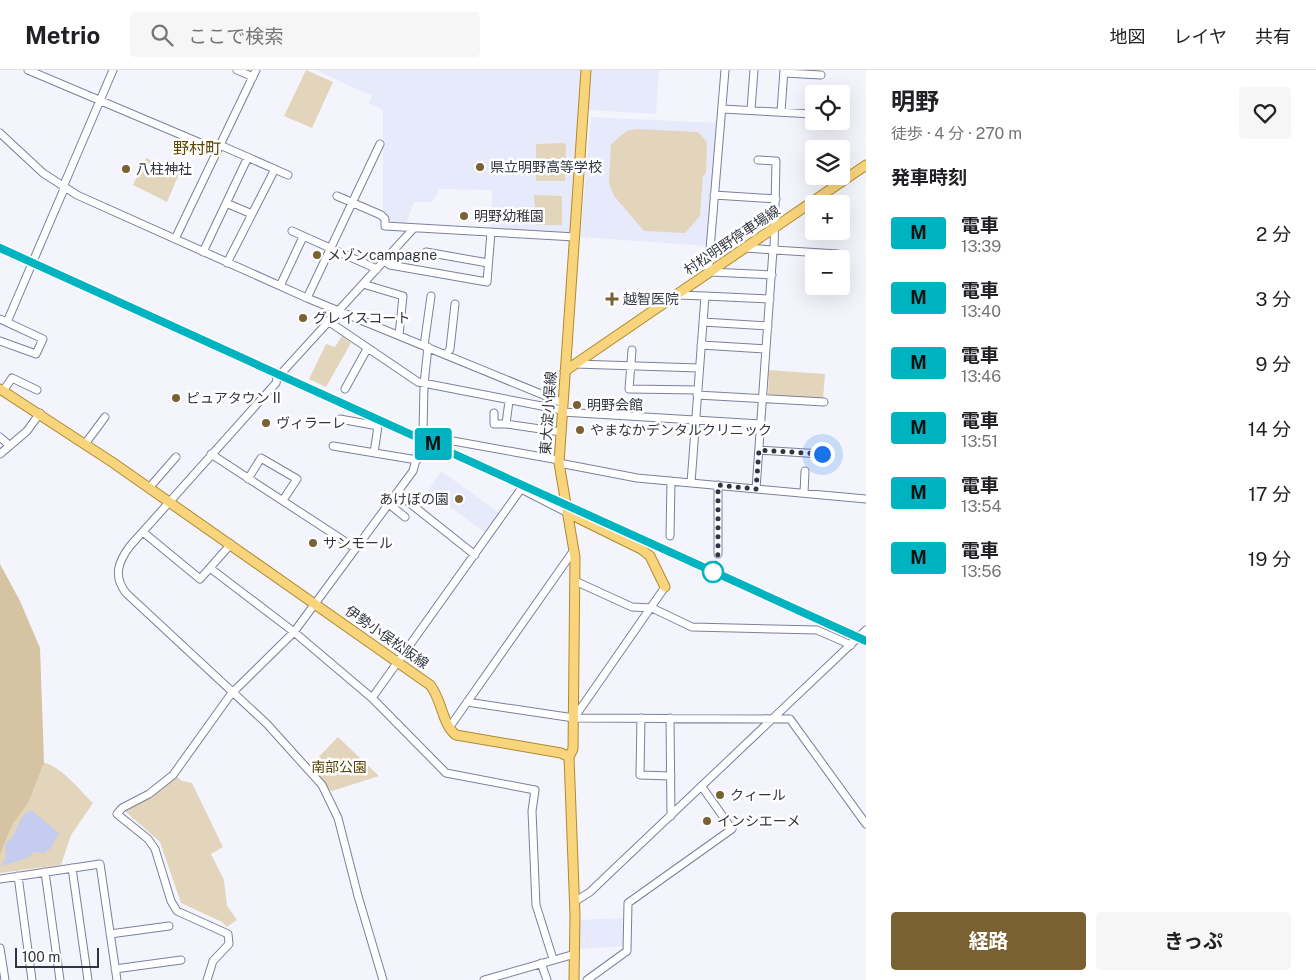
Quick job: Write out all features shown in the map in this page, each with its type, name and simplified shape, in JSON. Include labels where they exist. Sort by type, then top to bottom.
[{"type":"main road","name":"東大淀小俣線","points":[[569,757],[574,749],[574,550],[559,462],[586,70]]},
{"type":"main road","name":"村松明野停車場線","points":[[565,371],[866,166]]},
{"type":"main road","name":"伊勢小俣松阪線","points":[[2,390],[40,413],[231,544],[430,685],[436,692],[449,728]]},
{"type":"main road","points":[[568,513],[641,549],[650,556],[665,587]]},
{"type":"main road","points":[[449,728],[462,738],[561,753],[569,757],[574,902],[574,980]]},
{"type":"street","points":[[28,70],[100,101],[248,157],[288,175]]},
{"type":"street","points":[[0,341],[36,354],[43,339],[3,320],[63,188],[113,70]]},
{"type":"street","points":[[175,239],[255,73],[237,70]]},
{"type":"street","points":[[725,70],[709,272],[772,275]]},
{"type":"street","points":[[751,110],[754,70]]},
{"type":"street","points":[[781,112],[784,71],[821,75]]},
{"type":"street","points":[[722,109],[805,114]]},
{"type":"street","points":[[0,134],[63,188],[227,263],[307,298],[426,346],[562,408]]},
{"type":"street","points":[[307,298],[380,144]]},
{"type":"street","points":[[203,252],[248,157]]},
{"type":"street","points":[[756,489],[774,250],[776,199],[776,161],[758,160]]},
{"type":"street","points":[[227,263],[275,169]]},
{"type":"street","points":[[337,196],[381,215],[385,219],[385,226],[575,236]]},
{"type":"street","points":[[714,196],[776,199]]},
{"type":"street","points":[[226,203],[252,214]]},
{"type":"street","points":[[383,980],[338,818],[328,794],[294,751],[233,691],[123,589],[117,574],[118,565],[123,555],[211,454],[276,384],[277,378],[414,228]]},
{"type":"street","points":[[292,231],[376,269]]},
{"type":"street","points":[[384,261],[390,265],[487,282],[491,232]]},
{"type":"street","points":[[280,286],[303,236]]},
{"type":"street","points":[[744,248],[805,252]]},
{"type":"street","points":[[426,252],[488,264]]},
{"type":"street","points":[[363,284],[403,296],[399,335]]},
{"type":"street","points":[[675,295],[770,299]]},
{"type":"street","points":[[207,980],[214,961],[229,944],[228,934],[177,911],[171,901],[156,849],[148,839],[117,814],[122,808],[149,794],[172,775],[233,691],[294,632],[413,471],[423,433],[426,346],[431,296]]},
{"type":"street","points":[[691,483],[705,296]]},
{"type":"street","points":[[446,355],[450,349],[455,304]]},
{"type":"street","points":[[328,322],[424,384],[509,401],[562,408],[761,424]]},
{"type":"street","points":[[703,322],[768,326]]},
{"type":"street","points":[[701,345],[766,348]]},
{"type":"street","points":[[345,389],[367,348]]},
{"type":"street","points":[[632,350],[629,389],[698,392],[824,402]]},
{"type":"street","points":[[575,364],[699,368]]},
{"type":"street","points":[[2,390],[12,378],[37,390]]},
{"type":"street","points":[[506,424],[509,401]]},
{"type":"street","points":[[0,454],[27,431],[40,413]]},
{"type":"street","points":[[494,413],[494,424],[561,432]]},
{"type":"street","points":[[85,444],[105,416]]},
{"type":"street","points":[[340,419],[378,426],[374,453]]},
{"type":"street","points":[[423,433],[442,439],[638,478],[866,499]]},
{"type":"street","points":[[0,437],[9,446]]},
{"type":"street","points":[[334,446],[417,460]]},
{"type":"street","points":[[759,450],[822,454]]},
{"type":"street","points":[[211,454],[355,548]]},
{"type":"street","points":[[148,488],[176,457]]},
{"type":"street","points":[[248,479],[261,458],[297,479],[282,500]]},
{"type":"street","points":[[804,493],[805,472]]},
{"type":"street","points":[[670,536],[671,481]]},
{"type":"street","points":[[718,485],[718,554]]},
{"type":"street","points":[[372,698],[476,555],[521,489],[568,513]]},
{"type":"street","points":[[397,493],[476,555]]},
{"type":"street","points":[[389,504],[405,517]]},
{"type":"street","points":[[143,532],[200,579],[231,544]]},
{"type":"street","points":[[449,728],[574,550]]},
{"type":"street","points":[[210,568],[294,632],[372,698],[446,774],[535,790],[532,812],[536,905],[553,959]]},
{"type":"street","points":[[575,581],[632,607],[652,608],[698,628],[817,630],[850,645]]},
{"type":"street","points":[[574,718],[665,587]]},
{"type":"street","points":[[574,902],[590,892],[866,630]]},
{"type":"street","points":[[467,702],[574,718],[790,719],[798,726],[866,824]]},
{"type":"street","points":[[641,718],[640,776],[670,776]]},
{"type":"street","points":[[670,718],[671,816]]},
{"type":"street","points":[[587,980],[627,951],[628,903],[732,829],[702,787]]},
{"type":"street","points":[[0,878],[100,864],[117,980]]},
{"type":"street","points":[[72,868],[88,980]]},
{"type":"street","points":[[45,872],[60,980]]},
{"type":"street","points":[[18,876],[32,980]]},
{"type":"street","points":[[110,934],[169,926]]},
{"type":"street","points":[[0,948],[4,980]]},
{"type":"street","points":[[484,980],[575,954]]},
{"type":"street","points":[[116,969],[181,960]]},
{"type":"street","points":[[542,963],[546,980]]},
{"type":"shaded area","name":"県立明野高等学校","points":[[316,70],[583,70],[571,233],[492,230],[492,190],[438,189],[437,195],[431,202],[414,202],[406,224],[387,223],[383,214],[383,110],[369,103],[372,96]]},
{"type":"shaded area","points":[[592,70],[659,70],[656,114],[588,110]]},
{"type":"shaded area","name":"県立明野高等学校","points":[[591,117],[718,123],[707,246],[580,237]]},
{"type":"shaded area","name":"あけぼの園","points":[[441,471],[501,514],[487,534],[428,491]]},
{"type":"shaded area","points":[[0,564],[20,601],[40,648],[44,762],[28,803],[13,823],[0,854]]},
{"type":"shaded area","points":[[625,918],[627,946],[580,949],[579,920]]},
{"type":"green space","points":[[306,70],[333,82],[312,128],[284,116]]},
{"type":"green space","points":[[636,129],[698,132],[707,142],[706,173],[703,176],[700,216],[685,233],[644,231],[614,196],[609,183],[611,144],[627,131]]},
{"type":"green space","points":[[564,143],[566,146],[565,181],[536,181],[536,144]]},
{"type":"green space","points":[[146,158],[179,174],[167,202],[133,185]]},
{"type":"green space","points":[[534,195],[562,196],[562,225],[536,225]]},
{"type":"green space","points":[[342,336],[351,343],[326,387],[309,379],[326,344],[335,347]]},
{"type":"green space","points":[[769,370],[825,374],[823,400],[768,397]]},
{"type":"green space","name":"南部公園","points":[[338,737],[379,776],[332,791],[330,790],[311,765]]},
{"type":"green space","points":[[41,762],[63,773],[93,803],[71,835],[61,865],[0,873],[0,767]]},
{"type":"green space","points":[[176,776],[182,781],[192,783],[223,847],[211,854],[224,880],[227,906],[237,920],[227,927],[222,922],[181,903],[160,842],[125,811],[150,797]]},
{"type":"water","points":[[31,810],[59,833],[51,848],[44,853],[35,852],[25,859],[1,866],[6,857],[5,844],[12,837],[22,817]]},
{"type":"railway","points":[[0,248],[866,641]]},
{"type":"train","name":"M","points":[[0,248],[866,641]]},
{"type":"place","name":"県立明野高等学校","points":[[480,167]]},
{"type":"place","name":"八柱神社","points":[[126,169]]},
{"type":"place","name":"明野幼稚園","points":[[464,216]]},
{"type":"place","name":"メゾンcampagne","points":[[317,255]]},
{"type":"place","name":"越智医院","points":[[612,299]]},
{"type":"place","name":"グレイスコート","points":[[303,318]]},
{"type":"place","name":"ピュアタウンⅡ","points":[[176,398]]},
{"type":"place","name":"明野会館","points":[[577,405]]},
{"type":"place","name":"ヴィラーレ","points":[[266,423]]},
{"type":"place","name":"やまなかデンタルクリニック","points":[[580,430]]},
{"type":"place","name":"あけぼの園","points":[[459,499]]},
{"type":"place","name":"サンモール","points":[[313,543]]},
{"type":"place","name":"クィール","points":[[720,795]]},
{"type":"place","name":"インシエーメ","points":[[707,821]]},
{"type":"district","name":"野村町","points":[[197,148]]},
{"type":"route","points":[[713,572],[718,554],[718,485],[756,489],[759,450],[822,454]]}]
